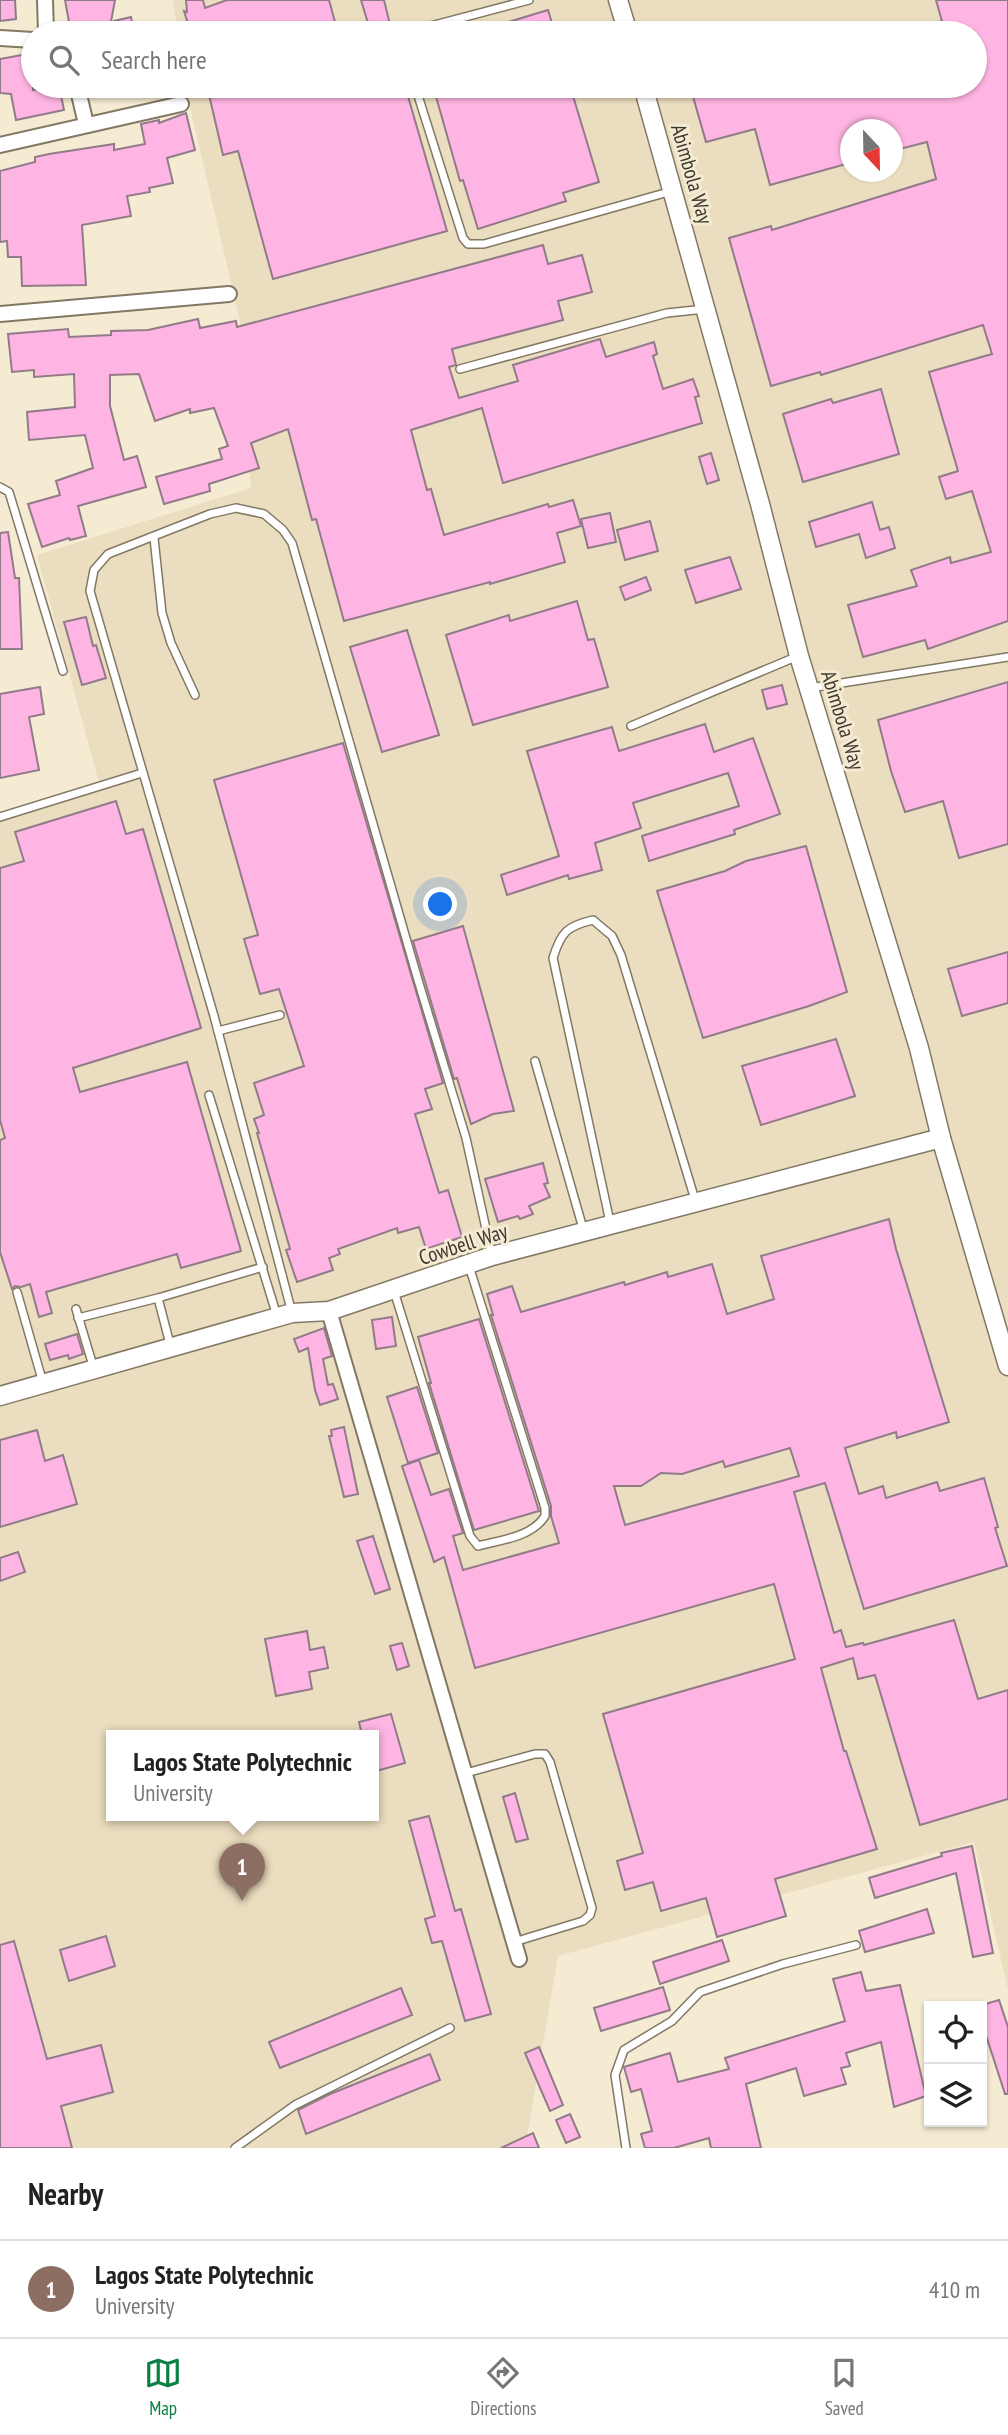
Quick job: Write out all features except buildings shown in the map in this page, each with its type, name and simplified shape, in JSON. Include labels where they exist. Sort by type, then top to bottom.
[{"type":"street","points":[[45,0],[46,21]]},
{"type":"street","points":[[618,0],[624,21]]},
{"type":"street","points":[[0,38],[21,39]]},
{"type":"street","points":[[80,98],[86,124]]},
{"type":"street","name":"Abimbola Way","points":[[646,98],[799,656],[919,1048],[941,1138],[1002,1322],[1008,1366]]},
{"type":"street","points":[[0,145],[181,104]]},
{"type":"street","points":[[0,314],[229,293]]},
{"type":"street","name":"Cowbell Way","points":[[0,1396],[284,1315],[329,1311],[492,1256],[941,1138]]},
{"type":"street","points":[[329,1311],[519,1959]]},
{"type":"lane","points":[[450,21],[529,0]]},
{"type":"lane","points":[[419,98],[463,239],[468,244],[484,244],[673,191]]},
{"type":"lane","points":[[460,369],[667,313],[706,309]]},
{"type":"lane","points":[[0,487],[9,492],[63,671]]},
{"type":"lane","points":[[284,1315],[218,1031],[90,591],[94,570],[108,554],[211,514],[236,508],[264,514],[283,530],[292,543],[466,1138],[492,1256]]},
{"type":"lane","points":[[153,538],[162,613],[171,643],[195,695]]},
{"type":"lane","points":[[631,726],[799,656]]},
{"type":"lane","points":[[810,688],[1008,657]]},
{"type":"lane","points":[[0,817],[142,773]]},
{"type":"lane","points":[[611,1226],[553,958],[558,941],[575,924],[593,920],[612,936],[621,956],[696,1203]]},
{"type":"lane","points":[[218,1031],[280,1015]]},
{"type":"lane","points":[[535,1061],[584,1233]]},
{"type":"lane","points":[[208,1095],[263,1267],[284,1315]]},
{"type":"lane","points":[[394,1290],[470,1536],[478,1546],[511,1538],[538,1527],[545,1516],[544,1508],[469,1265]]},
{"type":"lane","points":[[94,1369],[77,1314],[158,1298],[263,1267]]},
{"type":"lane","points":[[16,1292],[43,1384]]},
{"type":"lane","points":[[158,1298],[171,1348]]},
{"type":"lane","points":[[466,1773],[535,1754],[545,1754],[550,1762],[592,1908],[590,1916],[583,1921],[514,1942]]},
{"type":"lane","points":[[626,2148],[615,2075],[624,2050],[672,2021],[700,1992],[783,1964],[856,1945]]},
{"type":"lane","points":[[235,2148],[295,2105],[450,2028]]},
{"type":"shaded area","points":[[173,0],[1008,0],[1008,1990],[974,1842],[558,1956],[525,2148],[0,2148],[0,822],[101,790],[37,555],[251,488],[240,321],[188,98],[987,98],[987,21],[176,21]]},
{"type":"place","name":"Lagos State Polytechnic","points":[[242,1901]]}]
